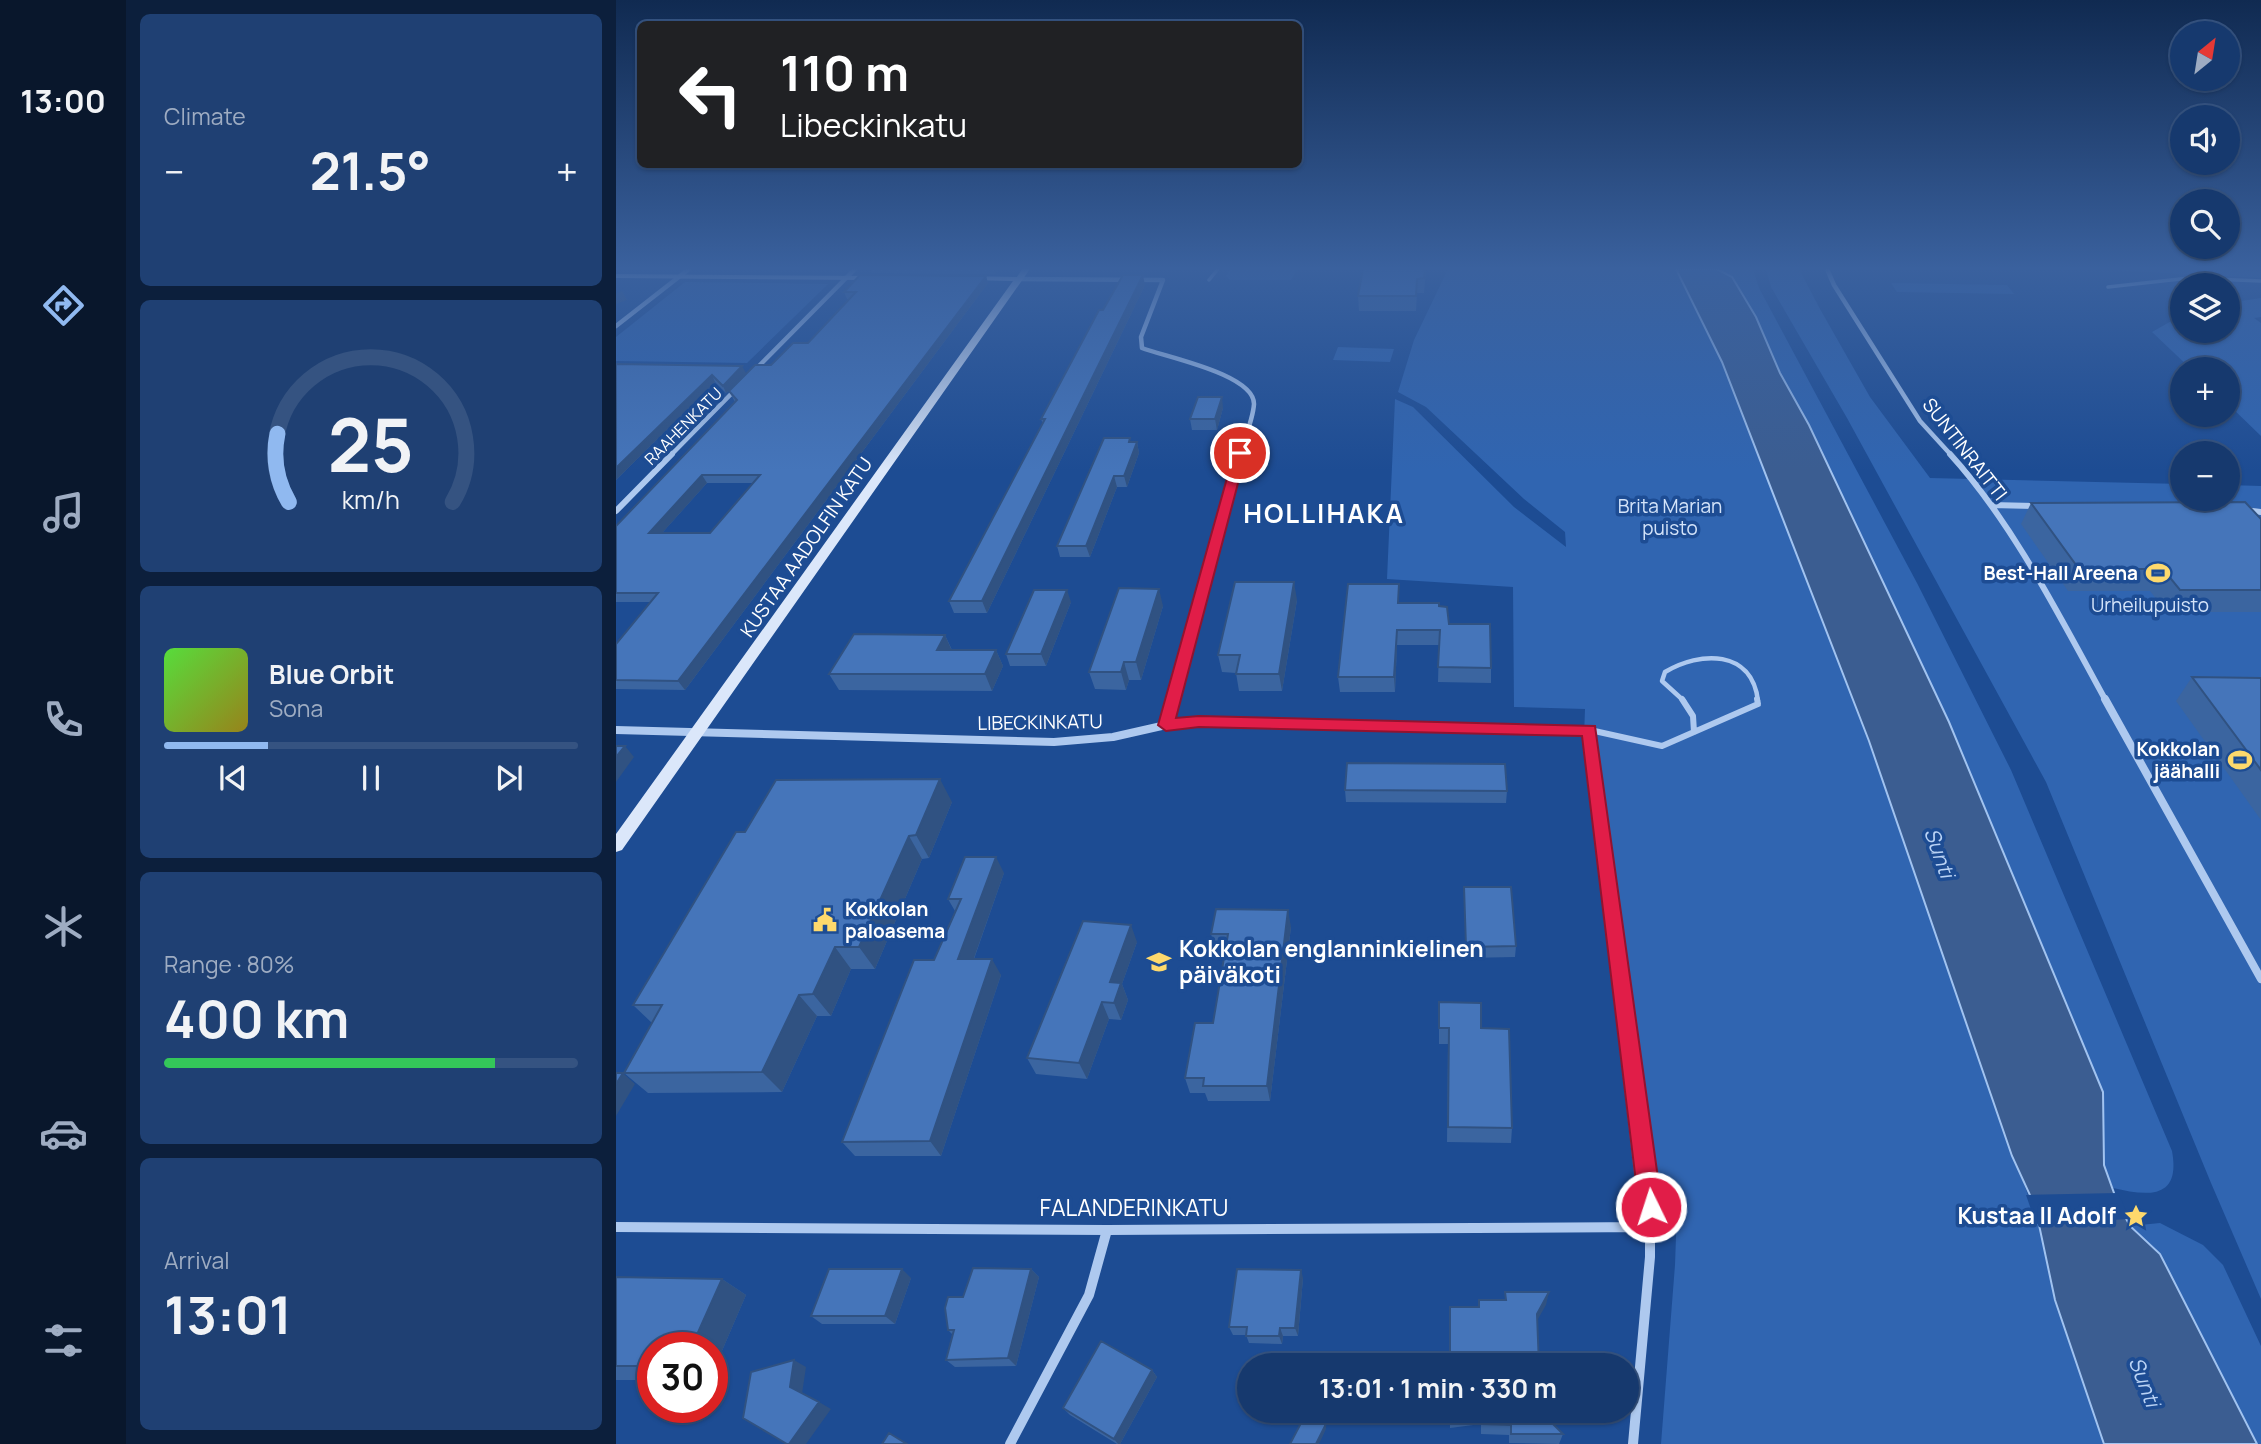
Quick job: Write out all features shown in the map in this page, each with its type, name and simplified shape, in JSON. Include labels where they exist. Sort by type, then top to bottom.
[{"type":"main road","name":"KUSTAA AADOLFIN KATU","points":[[616,846],[977,336]]},
{"type":"street","points":[[750,375],[788,336]]},
{"type":"street","points":[[1141,336],[1139,342],[1142,348],[1148,351],[1239,381],[1250,390],[1254,402],[1166,725]]},
{"type":"street","name":"SUNTINRAITTI","points":[[1866,336],[1920,421],[1976,482],[1992,505],[2055,609],[2261,979]]},
{"type":"street","name":"RAAHENKATU","points":[[616,511],[740,385]]},
{"type":"street","points":[[1992,505],[2046,506]]},
{"type":"street","points":[[2240,510],[2261,512]]},
{"type":"street","name":"LIBECKINKATU","points":[[616,730],[1054,742],[1113,737],[1166,725],[1213,722],[1590,730]]},
{"type":"street","points":[[1590,730],[1650,1186],[1651,1227],[1633,1444]]},
{"type":"street","name":"FALANDERINKATU","points":[[616,1227],[1107,1230],[1651,1227]]},
{"type":"street","points":[[1010,1444],[1089,1295],[1107,1230]]},
{"type":"lane","points":[[1590,730],[1662,746],[1758,704],[1755,686],[1746,671],[1729,661],[1698,657],[1665,672],[1662,681],[1693,712],[1693,732]]},
{"type":"green space","points":[[774,336],[747,363],[616,361],[616,337]]},
{"type":"green space","name":"Brita Marian puisto","points":[[1416,336],[1709,336],[1722,362],[1869,741],[2043,1238],[2055,1300],[2104,1444],[1661,1444],[1677,1209],[1634,1175],[1584,737],[1585,709],[1514,707],[1513,587],[1387,579],[1395,399],[1413,407],[1514,507],[1566,547],[1565,532],[1524,499],[1426,407],[1398,392]]},
{"type":"green space","points":[[1764,336],[1785,336],[1917,583],[2011,770],[2172,1151],[2171,1179],[2159,1191],[2149,1193],[2113,1188],[2104,1165],[2103,1092],[1949,722],[1809,425],[1780,373]]},
{"type":"green space","name":"Urheilupuisto","points":[[1800,336],[1836,336],[1870,397],[1930,478],[2170,484],[2170,511],[2240,511],[2240,485],[2261,486],[2261,1299],[2211,1183],[2046,782]]},
{"type":"green space","points":[[2157,336],[2170,336],[2170,343],[2240,343],[2240,336],[2261,336],[2261,436],[2240,416],[2240,357],[2178,357]]},
{"type":"green space","points":[[1338,347],[1394,349],[1390,362],[1333,360]]},
{"type":"green space","points":[[2160,1223],[2203,1245],[2223,1265],[2261,1346],[2261,1444],[2257,1444],[2130,1226]]},
{"type":"water","name":"Sunti","points":[[1709,336],[1764,336],[1780,373],[1809,425],[1949,722],[2103,1092],[2104,1165],[2118,1204],[2130,1226],[2160,1254],[2257,1444],[2104,1444],[2055,1300],[2035,1206],[2012,1156],[1869,741],[1722,362]]},
{"type":"pier","points":[[2118,1193],[2130,1219],[2036,1224],[2026,1195]]},
{"type":"building","points":[[814,336],[940,336],[678,681],[616,680],[616,644],[658,593],[616,593],[616,526],[737,400],[729,391],[755,365],[771,365],[793,343],[808,343]],"holes":[[[702,475],[760,475],[710,533],[649,533]]]},
{"type":"building","points":[[1085,336],[1113,336],[982,601],[949,601],[1045,419],[1041,419]]},
{"type":"building","points":[[616,364],[742,366],[723,386],[712,375],[616,468]]},
{"type":"building","points":[[1198,397],[1222,397],[1215,419],[1190,419]]},
{"type":"building","points":[[1104,438],[1130,438],[1129,442],[1137,442],[1124,476],[1114,476],[1086,546],[1057,546]]},
{"type":"building","name":"Best‑Hall Areena","points":[[2170,502],[2170,511],[2240,511],[2240,502],[2245,502],[2261,519],[2261,590],[2180,590],[2163,569],[2079,569],[2031,503]]},
{"type":"building","points":[[1235,582],[1294,582],[1279,674],[1236,674],[1240,655],[1218,655]]},
{"type":"building","points":[[1348,584],[1399,584],[1398,603],[1439,603],[1439,606],[1447,607],[1449,624],[1490,624],[1491,668],[1438,667],[1440,630],[1397,630],[1394,677],[1338,677]]},
{"type":"building","points":[[1119,588],[1159,589],[1136,662],[1124,662],[1121,672],[1089,672]]},
{"type":"building","points":[[1034,590],[1067,590],[1041,654],[1006,654]]},
{"type":"building","points":[[854,634],[945,635],[937,650],[996,650],[985,674],[829,674]]},
{"type":"building","points":[[2192,677],[2261,678],[2261,770]]},
{"type":"building","points":[[616,746],[625,746],[616,757]]},
{"type":"building","points":[[1347,763],[1505,764],[1507,791],[1345,790]]},
{"type":"building","points":[[940,779],[916,835],[909,836],[859,947],[835,947],[813,994],[799,995],[762,1072],[624,1073],[662,1005],[633,1005],[736,832],[745,832],[776,780]]},
{"type":"building","points":[[965,857],[996,857],[958,959],[992,959],[930,1141],[842,1142],[914,960],[934,960],[961,899],[948,899]]},
{"type":"building","points":[[1464,887],[1511,887],[1516,946],[1466,947]]},
{"type":"building","points":[[1216,909],[1288,910],[1267,1086],[1203,1086],[1204,1078],[1185,1078],[1195,1023],[1213,1023],[1228,934],[1211,934]]},
{"type":"building","points":[[1083,921],[1131,925],[1110,982],[1121,983],[1114,1003],[1102,1002],[1079,1063],[1027,1058]]},
{"type":"building","points":[[1439,1002],[1481,1003],[1481,1028],[1509,1029],[1512,1128],[1448,1127],[1449,1028],[1439,1028]]},
{"type":"building","points":[[616,1073],[623,1073],[616,1084]]},
{"type":"building","points":[[973,1268],[1031,1269],[1008,1358],[946,1360],[954,1330],[948,1330],[945,1308],[948,1297],[963,1297]]},
{"type":"building","points":[[829,1269],[902,1269],[885,1316],[811,1316]]},
{"type":"building","points":[[1237,1269],[1301,1270],[1295,1328],[1280,1328],[1279,1336],[1246,1336],[1247,1327],[1229,1327]]},
{"type":"building","points":[[616,1277],[722,1279],[698,1332],[637,1332],[637,1366],[616,1366]]},
{"type":"building","points":[[1505,1292],[1549,1292],[1537,1314],[1539,1353],[1450,1353],[1450,1307],[1479,1307],[1479,1300],[1506,1300]]},
{"type":"building","points":[[1101,1341],[1152,1370],[1114,1439],[1063,1408]]},
{"type":"building","points":[[794,1360],[790,1387],[819,1402],[787,1444],[743,1418],[751,1372]]},
{"type":"building","points":[[1325,1423],[1316,1444],[1290,1444],[1300,1425]]},
{"type":"building","points":[[1552,1423],[1563,1434],[1511,1434],[1511,1425],[1483,1424]]},
{"type":"building","points":[[889,1433],[907,1444],[882,1444]]},
{"type":"place","name":"Best‑Hall Areena","points":[[2158,573]]},
{"type":"place","name":"Kokkolan jäähalli","points":[[2240,760]]},
{"type":"place","name":"Kokkolan paloasema","points":[[825,920]]},
{"type":"place","name":"Kokkolan englanninkielinen päiväkoti","points":[[1159,962]]},
{"type":"place","name":"Kustaa II Adolf","points":[[2136,1216]]},
{"type":"district","name":"HOLLIHAKA","points":[[1324,514]]},
{"type":"route","points":[[1240,453],[1166,725],[1199,722],[1590,730],[1651,1207]]}]
